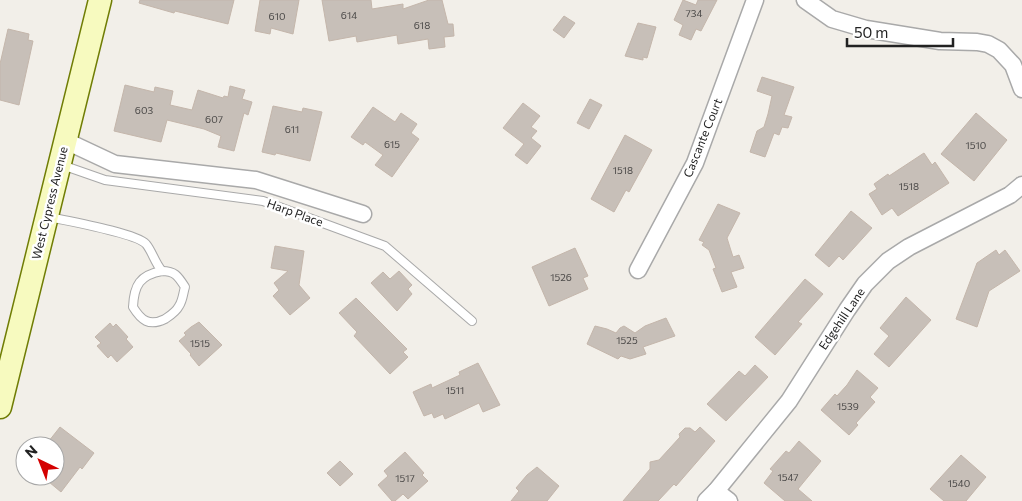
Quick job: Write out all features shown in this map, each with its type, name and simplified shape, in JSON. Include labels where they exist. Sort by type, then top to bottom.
[{"type":"main road","name":"West Cypress Avenue","points":[[0,407],[100,0]]},
{"type":"street","name":"Cascante Court","points":[[638,270],[695,163],[755,0]]},
{"type":"street","points":[[805,0],[832,18],[866,29],[940,41],[988,44],[999,50],[1013,65],[1022,89]]},
{"type":"street","name":"Harp Place","points":[[66,141],[115,164],[256,180],[363,214]]},
{"type":"street","name":"Edgehill Lane","points":[[717,498],[789,401],[865,284],[888,261],[909,246],[1010,194],[1022,185]]},
{"type":"lane","name":"Harp Place","points":[[60,164],[106,180],[264,202],[385,246],[472,322]]},
{"type":"lane","points":[[47,216],[118,232],[146,243],[156,264],[162,271],[170,271],[179,277],[185,287],[181,304],[175,313],[157,323],[148,322],[138,316],[133,307],[136,288],[142,279],[151,273],[162,271]]},
{"type":"building","points":[[140,0],[234,0],[228,24],[175,11],[174,13],[139,3]]},
{"type":"building","points":[[260,0],[299,0],[293,34],[271,28],[270,34],[255,31]]},
{"type":"building","points":[[322,0],[371,0],[372,9],[403,4],[403,9],[429,0],[442,0],[448,24],[453,24],[454,36],[444,37],[445,47],[429,49],[428,39],[398,44],[397,35],[357,42],[356,36],[329,41]]},
{"type":"building","points":[[683,0],[696,5],[698,0],[717,0],[701,31],[696,29],[691,40],[679,35],[683,25],[674,20]]},
{"type":"building","points":[[564,16],[575,23],[564,38],[553,30]]},
{"type":"building","points":[[638,23],[656,27],[647,58],[643,57],[643,60],[625,56]]},
{"type":"building","points":[[8,29],[29,34],[28,40],[33,41],[19,105],[0,100],[0,64]]},
{"type":"building","points":[[762,77],[794,87],[784,115],[792,117],[788,128],[782,127],[779,135],[774,133],[765,157],[750,152],[757,131],[764,127],[772,96],[757,91]]},
{"type":"building","points":[[125,85],[154,92],[155,87],[173,91],[170,105],[192,110],[198,90],[223,98],[224,96],[228,97],[230,86],[245,90],[242,99],[252,102],[248,115],[244,113],[234,151],[218,147],[221,136],[204,129],[167,120],[161,142],[114,131]]},
{"type":"building","points":[[590,99],[602,105],[589,129],[577,123]]},
{"type":"building","points":[[523,103],[540,116],[531,127],[537,131],[531,138],[541,146],[527,164],[515,155],[524,144],[503,128]]},
{"type":"building","points":[[273,106],[302,112],[303,108],[322,112],[310,161],[276,153],[275,155],[262,152]]},
{"type":"building","points":[[373,107],[395,122],[401,113],[417,124],[411,133],[419,139],[392,177],[375,165],[383,155],[365,142],[363,145],[351,137]]},
{"type":"building","points":[[976,113],[1007,140],[974,181],[941,154]]},
{"type":"building","points":[[625,135],[652,150],[629,192],[626,190],[614,212],[591,199]]},
{"type":"building","points":[[924,153],[932,165],[935,162],[949,183],[898,216],[892,208],[882,215],[869,194],[877,189],[874,184]]},
{"type":"building","points":[[718,204],[740,213],[727,238],[733,257],[739,255],[744,268],[731,272],[737,287],[722,292],[713,269],[716,268],[709,250],[702,245],[704,242],[699,240]]},
{"type":"building","points":[[851,211],[872,228],[843,260],[839,256],[829,267],[815,255]]},
{"type":"building","points":[[275,246],[304,251],[299,285],[310,298],[290,315],[273,296],[279,290],[274,283],[288,271],[271,268]]},
{"type":"building","points":[[575,248],[588,276],[583,278],[588,289],[549,306],[532,267]]},
{"type":"building","points":[[996,250],[999,255],[1005,250],[1020,271],[989,291],[977,327],[956,319],[977,263]]},
{"type":"building","points":[[399,271],[412,285],[408,289],[412,294],[397,311],[371,283],[383,272],[390,279]]},
{"type":"building","points":[[805,279],[823,294],[798,322],[802,324],[775,355],[755,337]]},
{"type":"building","points":[[906,297],[931,320],[889,367],[874,354],[889,336],[880,328]]},
{"type":"building","points":[[356,298],[407,349],[403,352],[408,357],[390,374],[354,336],[357,332],[339,313]]},
{"type":"building","points":[[666,318],[675,336],[643,347],[646,354],[630,359],[621,356],[618,359],[587,344],[595,326],[616,333],[624,326],[635,333],[645,326]]},
{"type":"building","points":[[199,322],[222,345],[199,366],[179,341],[186,335],[184,333]]},
{"type":"building","points":[[110,323],[113,327],[116,324],[128,337],[126,339],[133,347],[117,362],[111,355],[108,358],[97,346],[101,343],[95,337]]},
{"type":"building","points":[[478,363],[500,405],[483,412],[479,403],[445,419],[443,414],[434,418],[432,413],[424,416],[413,392],[431,384],[432,388],[460,375],[459,372]]},
{"type":"building","points":[[755,365],[768,377],[726,421],[707,404],[739,371],[745,376]]},
{"type":"building","points":[[857,370],[878,388],[870,397],[875,402],[856,423],[858,425],[849,435],[821,410],[835,394],[837,396],[847,385]]},
{"type":"building","points":[[60,427],[94,453],[82,469],[80,467],[61,492],[54,486],[65,486],[65,436],[53,436]]},
{"type":"building","points":[[700,427],[715,441],[676,486],[674,484],[658,501],[623,501],[650,469],[650,462],[659,460],[680,437],[679,434],[685,428],[690,428],[695,432]]},
{"type":"building","points":[[799,441],[821,461],[798,489],[812,501],[785,501],[764,483],[773,471],[770,469],[786,451],[789,453]]},
{"type":"building","points":[[405,452],[424,473],[422,475],[428,481],[408,499],[403,494],[395,501],[392,501],[378,485],[388,476],[384,471]]},
{"type":"building","points":[[961,455],[986,477],[966,501],[944,501],[930,489]]},
{"type":"building","points":[[340,461],[353,474],[340,486],[327,473]]},
{"type":"building","points":[[537,467],[559,486],[547,501],[511,501],[519,491],[516,488]]}]
